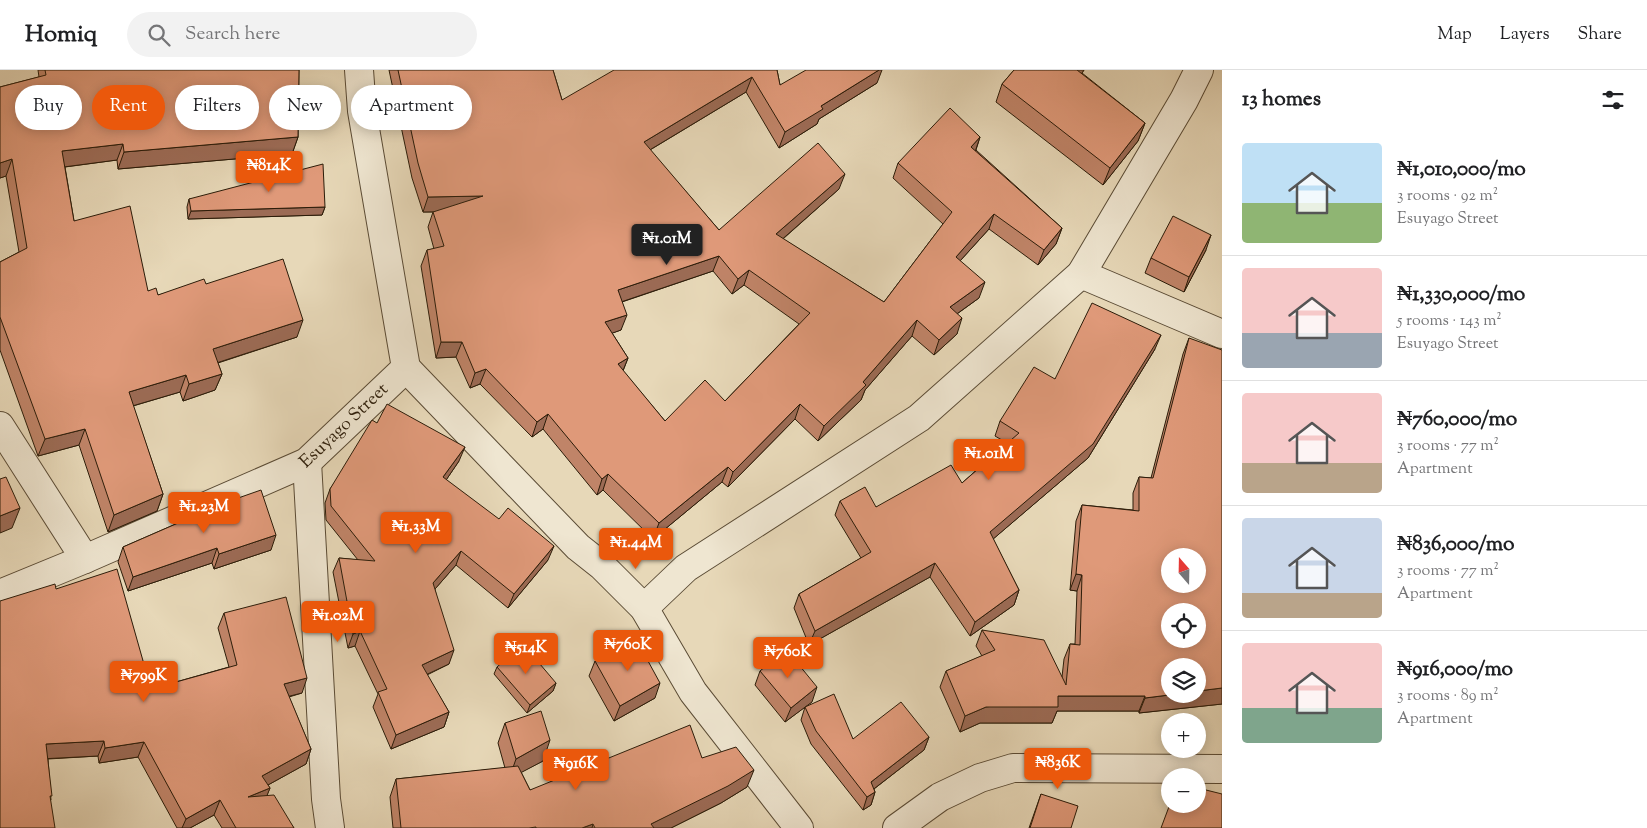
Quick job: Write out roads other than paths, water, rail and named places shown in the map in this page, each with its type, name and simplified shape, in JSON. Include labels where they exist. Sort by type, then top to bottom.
[{"type":"street","points":[[359,70],[362,111],[406,368],[578,547],[602,566],[644,608],[693,692],[799,828]]},
{"type":"street","points":[[644,608],[686,568],[919,418],[1081,274],[1184,100],[1199,70]]},
{"type":"street","points":[[1081,274],[1222,334]]},
{"type":"street","name":"Esuyago Street","points":[[0,594],[307,462],[406,368]]},
{"type":"street","points":[[0,426],[85,559]]},
{"type":"street","points":[[307,462],[326,800],[330,828]]},
{"type":"street","points":[[896,828],[940,798],[980,778],[1014,768],[1222,769]]}]
